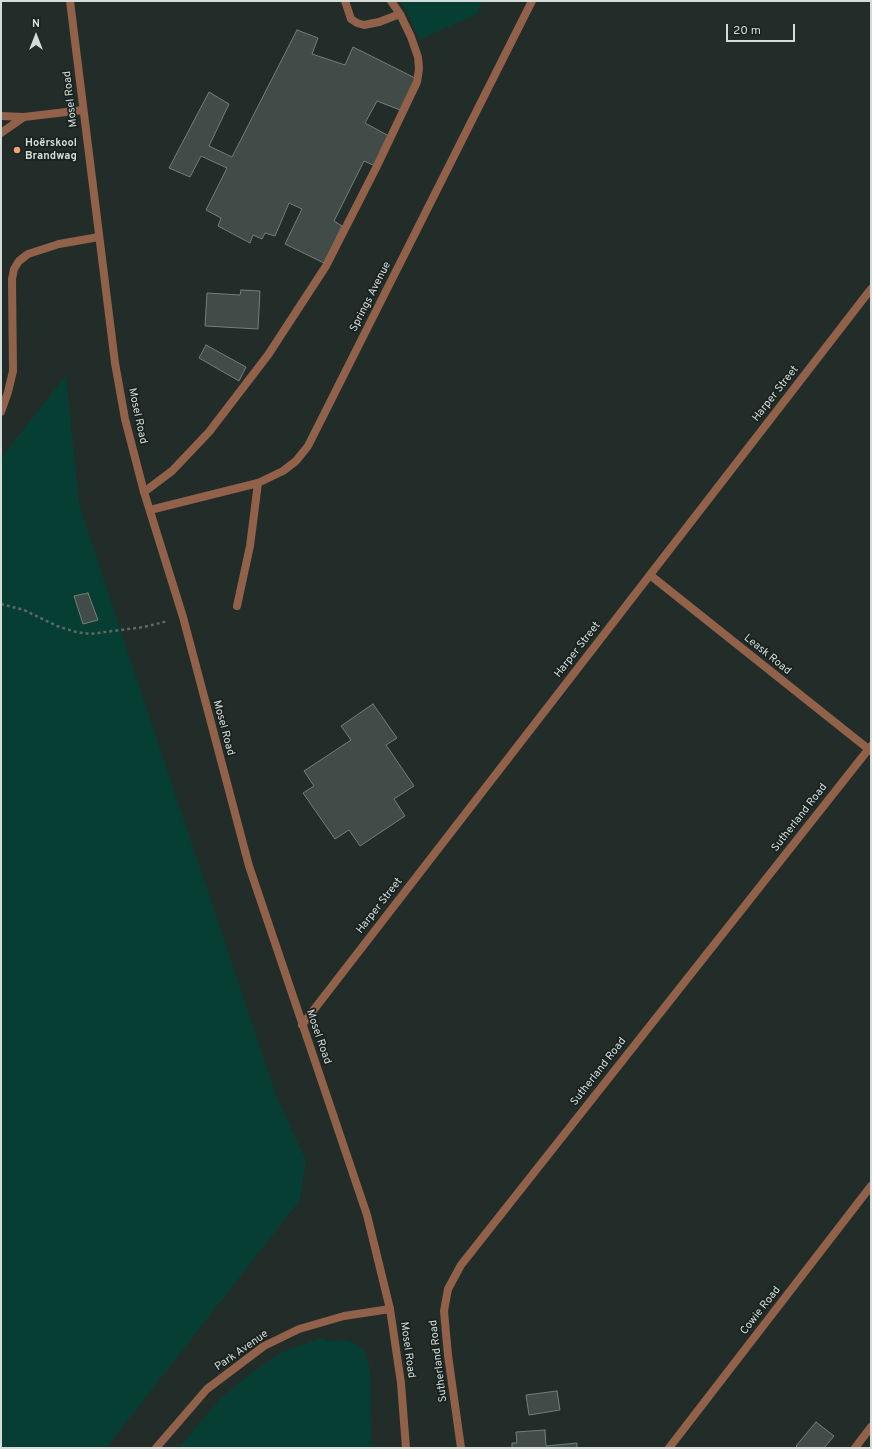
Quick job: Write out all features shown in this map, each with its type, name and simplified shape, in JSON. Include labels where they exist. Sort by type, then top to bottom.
[{"type":"street","name":"Mosel Road","points":[[70,1],[116,370],[125,419],[144,492],[182,617],[249,866],[367,1215],[390,1309],[401,1383],[406,1448]]},
{"type":"street","points":[[345,1],[351,18],[357,23],[364,25],[380,22],[400,14]]},
{"type":"street","points":[[144,492],[172,471],[209,432],[268,355],[326,266],[376,168],[417,82],[419,69],[418,57],[411,37],[400,14],[391,1]]},
{"type":"street","name":"Springs Avenue","points":[[150,510],[258,483],[283,471],[296,461],[308,446],[532,1]]},
{"type":"street","points":[[1,116],[24,117],[83,110]]},
{"type":"street","points":[[1,133],[24,117]]},
{"type":"street","points":[[1,412],[13,371],[12,279],[14,269],[19,261],[28,254],[59,244],[99,237]]},
{"type":"street","name":"Harper Street","points":[[302,1025],[871,289]]},
{"type":"street","points":[[237,606],[250,546],[258,483]]},
{"type":"street","name":"Leask Road","points":[[650,575],[870,749]]},
{"type":"street","name":"Sutherland Road","points":[[461,1448],[448,1354],[444,1310],[448,1289],[461,1265],[870,749]]},
{"type":"street","name":"Cowie Road","points":[[669,1448],[871,1186]]},
{"type":"street","name":"Park Avenue","points":[[156,1448],[207,1389],[264,1346],[299,1329],[344,1316],[390,1309]]},
{"type":"street","points":[[854,1448],[871,1427]]},
{"type":"path","points":[[1,604],[24,610],[57,626],[76,632],[90,634],[144,627],[182,617]]},
{"type":"green space","points":[[400,1],[482,1],[477,14],[419,40],[409,16]]},
{"type":"green space","points":[[66,375],[79,504],[277,1098],[306,1160],[300,1200],[106,1448],[1,1448],[1,458]]},
{"type":"green space","points":[[324,1337],[327,1341],[348,1340],[364,1349],[370,1368],[372,1448],[179,1448],[221,1398],[250,1374],[282,1352]]},
{"type":"building","points":[[297,30],[318,38],[312,54],[345,65],[353,47],[417,79],[400,110],[377,101],[365,123],[389,136],[375,166],[364,161],[334,221],[342,226],[324,263],[285,244],[302,209],[289,203],[275,236],[265,233],[262,239],[253,235],[250,243],[218,226],[221,218],[206,210],[227,168],[201,156],[190,177],[169,168],[209,92],[229,104],[209,146],[232,157]]},
{"type":"building","points":[[241,290],[260,291],[258,329],[205,326],[207,293],[240,295]]},
{"type":"building","points":[[206,345],[246,367],[239,381],[199,358]]},
{"type":"building","points":[[88,593],[98,620],[83,624],[74,596]]},
{"type":"building","points":[[373,704],[397,738],[386,745],[414,786],[394,799],[405,816],[360,846],[349,830],[335,839],[303,793],[314,786],[304,771],[351,740],[341,726]]},
{"type":"building","points":[[557,1391],[560,1410],[529,1415],[526,1395]]},
{"type":"building","points":[[816,1422],[834,1436],[824,1448],[798,1448],[796,1446]]},
{"type":"building","points":[[545,1430],[546,1446],[577,1443],[577,1448],[512,1448],[512,1443],[517,1443],[516,1432]]},
{"type":"place","name":"Hoërskool Brandwag","points":[[17,150]]}]
